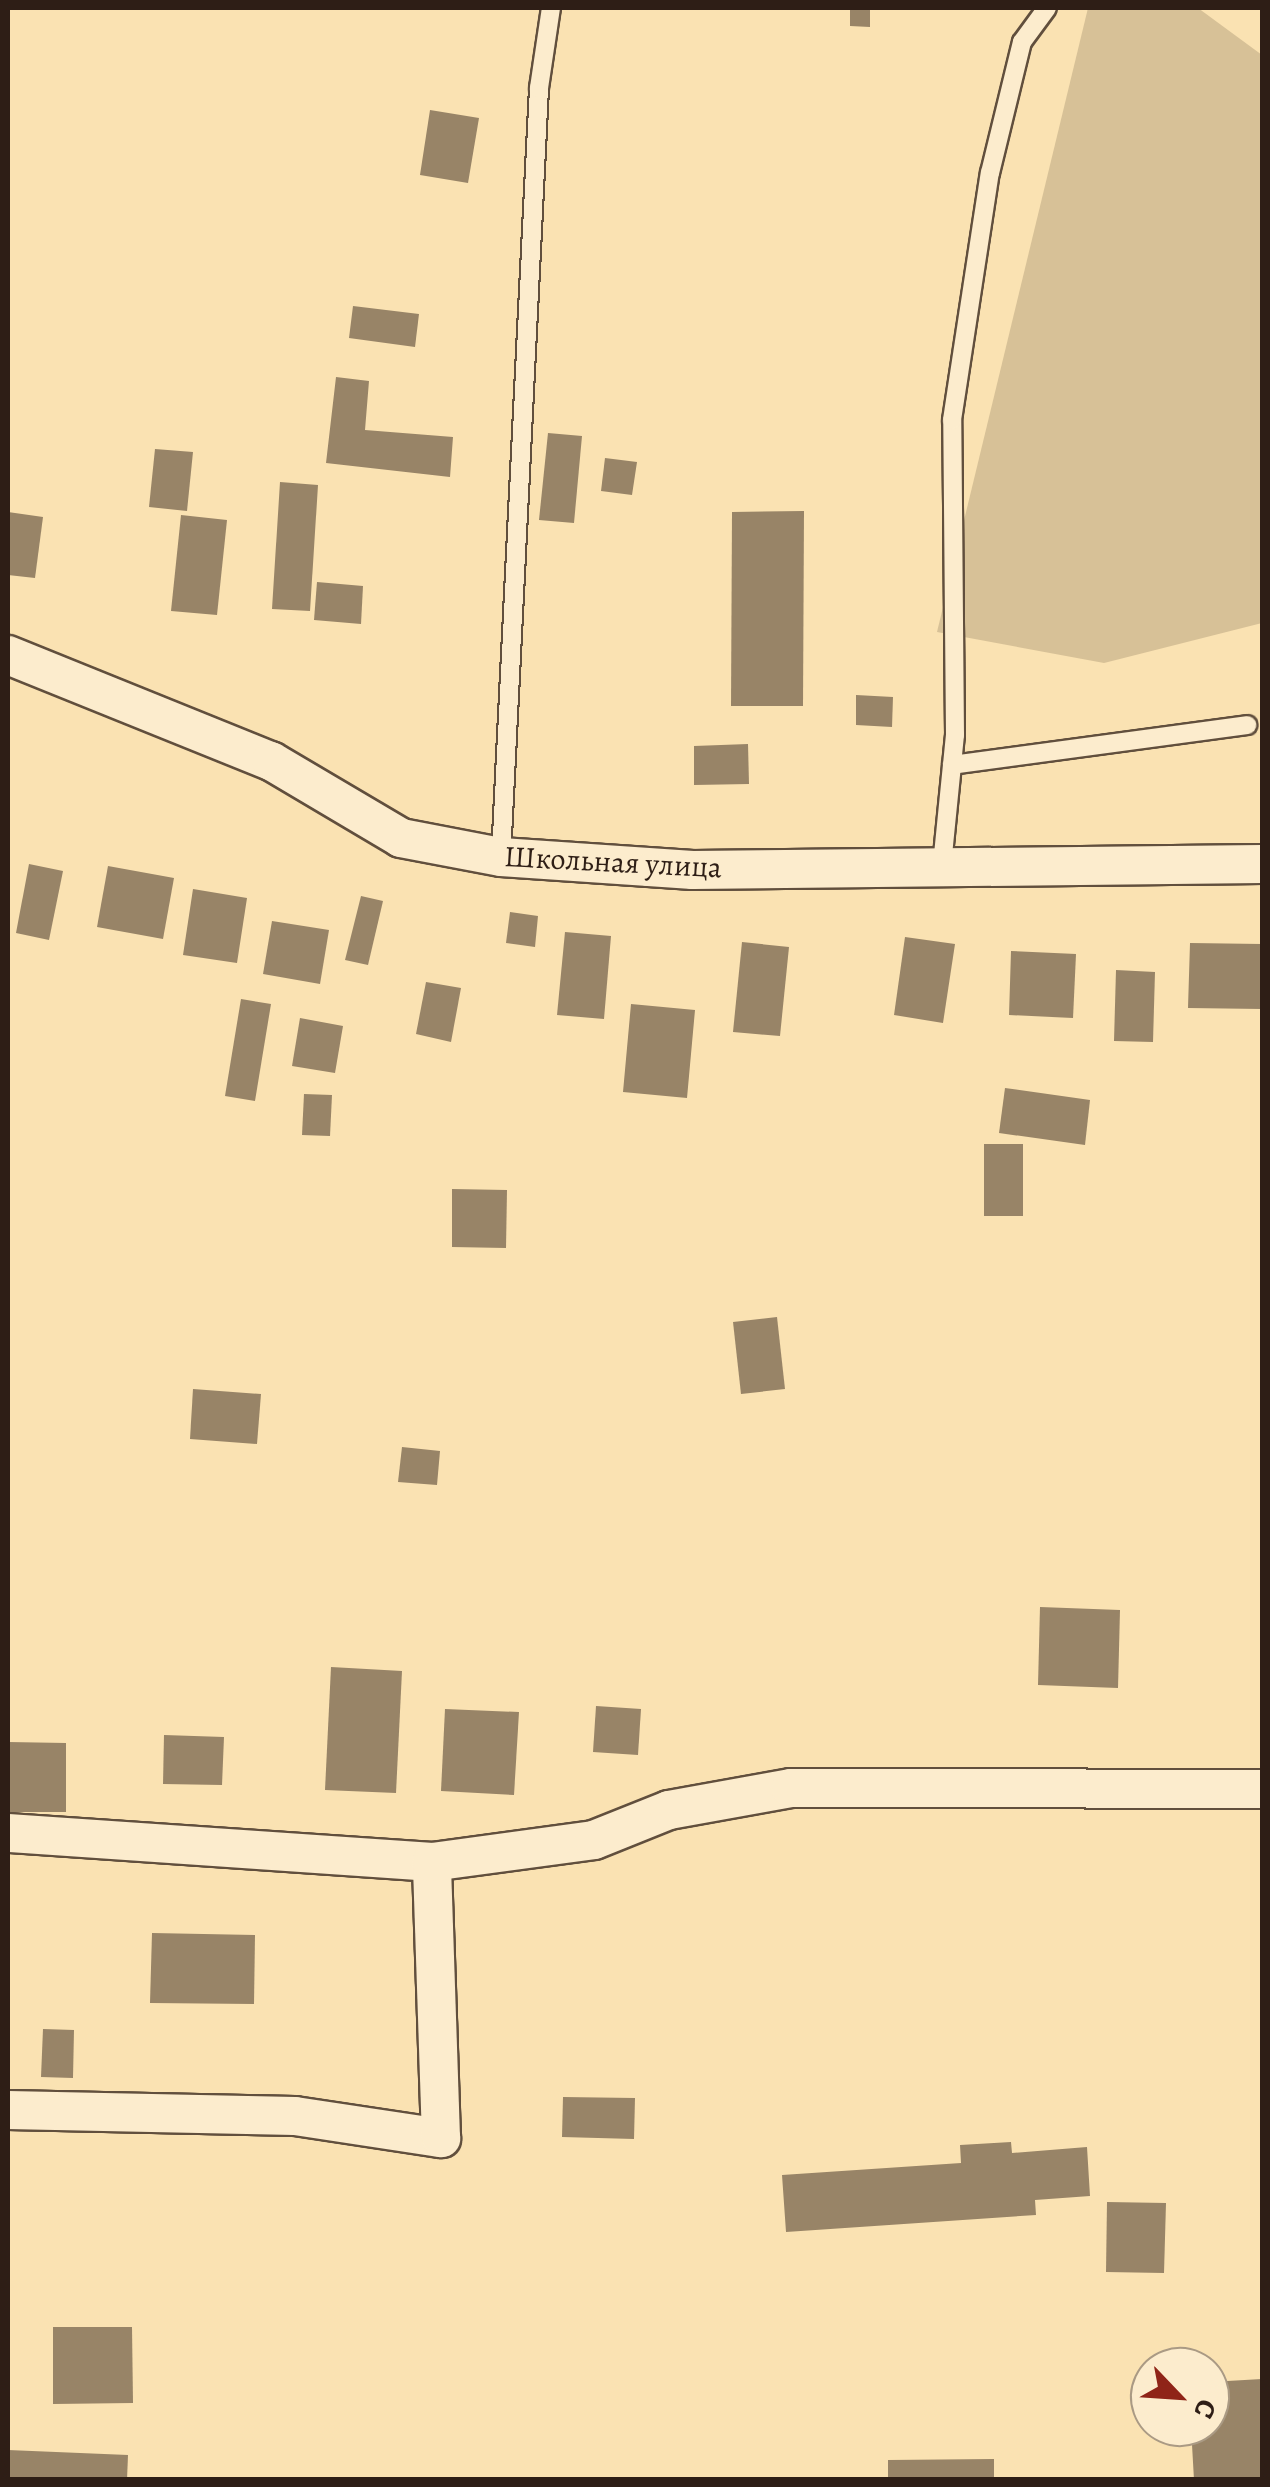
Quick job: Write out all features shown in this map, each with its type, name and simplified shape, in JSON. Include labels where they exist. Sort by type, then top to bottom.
[{"type":"street","name":"Школьная улица","points":[[8,655],[271,762],[401,838],[500,858],[692,870],[1262,864]]},
{"type":"street","points":[[8,1833],[432,1862],[594,1840],[669,1810],[791,1788],[1262,1789]]},
{"type":"street","points":[[8,2110],[295,2116],[441,2138],[432,1862]]},
{"type":"lane","points":[[500,858],[539,88],[551,8]]},
{"type":"lane","points":[[942,865],[952,764],[952,420],[990,173],[1022,42],[1047,8]]},
{"type":"lane","points":[[952,764],[1247,724]]},
{"type":"shaded area","points":[[1088,8],[1198,8],[1262,55],[1262,623],[1104,663],[937,632]]},
{"type":"building","points":[[850,8],[870,8],[870,27],[850,26]]},
{"type":"building","points":[[430,110],[479,118],[468,183],[420,175]]},
{"type":"building","points":[[353,306],[419,314],[415,347],[349,338]]},
{"type":"building","points":[[336,377],[369,381],[365,430],[453,437],[450,477],[326,463]]},
{"type":"building","points":[[548,433],[582,436],[574,523],[539,520]]},
{"type":"building","points":[[155,449],[193,452],[187,511],[149,507]]},
{"type":"building","points":[[605,458],[637,462],[632,495],[601,491]]},
{"type":"building","points":[[280,482],[318,485],[310,611],[272,609]]},
{"type":"building","points":[[804,511],[803,706],[731,706],[732,512]]},
{"type":"building","points":[[8,512],[43,517],[35,578],[8,575]]},
{"type":"building","points":[[181,515],[227,520],[217,615],[171,611]]},
{"type":"building","points":[[317,582],[363,586],[361,624],[314,620]]},
{"type":"building","points":[[856,695],[893,697],[892,727],[856,725]]},
{"type":"building","points":[[748,744],[749,784],[694,785],[694,746]]},
{"type":"building","points":[[29,864],[63,871],[49,940],[16,933]]},
{"type":"building","points":[[108,866],[174,878],[163,939],[97,927]]},
{"type":"building","points":[[193,889],[247,898],[237,963],[183,955]]},
{"type":"building","points":[[361,896],[383,901],[368,965],[345,960]]},
{"type":"building","points":[[510,912],[538,916],[535,947],[506,943]]},
{"type":"building","points":[[272,921],[329,930],[320,984],[263,974]]},
{"type":"building","points":[[565,932],[611,936],[604,1019],[557,1015]]},
{"type":"building","points":[[905,937],[955,944],[943,1023],[894,1015]]},
{"type":"building","points":[[742,942],[789,947],[780,1036],[733,1032]]},
{"type":"building","points":[[1190,943],[1262,944],[1262,1009],[1188,1008]]},
{"type":"building","points":[[1011,951],[1076,954],[1073,1018],[1009,1015]]},
{"type":"building","points":[[1116,970],[1155,972],[1153,1042],[1114,1041]]},
{"type":"building","points":[[426,982],[461,988],[451,1042],[416,1034]]},
{"type":"building","points":[[241,999],[271,1004],[255,1101],[225,1096]]},
{"type":"building","points":[[631,1004],[695,1010],[687,1098],[623,1092]]},
{"type":"building","points":[[300,1018],[343,1026],[335,1073],[292,1066]]},
{"type":"building","points":[[1005,1088],[1090,1100],[1085,1145],[999,1133]]},
{"type":"building","points":[[304,1094],[332,1095],[330,1136],[302,1135]]},
{"type":"building","points":[[984,1144],[1023,1144],[1023,1216],[984,1216]]},
{"type":"building","points":[[452,1189],[507,1190],[506,1248],[452,1247]]},
{"type":"building","points":[[777,1317],[785,1389],[741,1394],[733,1322]]},
{"type":"building","points":[[193,1389],[261,1394],[257,1444],[190,1439]]},
{"type":"building","points":[[402,1447],[440,1451],[437,1485],[398,1482]]},
{"type":"building","points":[[1040,1607],[1120,1610],[1118,1688],[1038,1685]]},
{"type":"building","points":[[331,1667],[402,1671],[396,1793],[325,1790]]},
{"type":"building","points":[[596,1706],[641,1709],[638,1755],[593,1752]]},
{"type":"building","points":[[445,1709],[519,1712],[514,1795],[441,1791]]},
{"type":"building","points":[[164,1735],[224,1737],[222,1785],[163,1784]]},
{"type":"building","points":[[8,1742],[66,1743],[66,1812],[8,1812]]},
{"type":"building","points":[[152,1933],[255,1935],[254,2004],[150,2003]]},
{"type":"building","points":[[43,2029],[74,2030],[73,2078],[41,2077]]},
{"type":"building","points":[[563,2097],[635,2098],[634,2139],[562,2137]]},
{"type":"building","points":[[1011,2142],[1012,2153],[1087,2147],[1090,2196],[1035,2200],[1036,2215],[786,2232],[782,2175],[961,2163],[960,2145]]},
{"type":"building","points":[[1107,2202],[1166,2203],[1164,2273],[1106,2272]]},
{"type":"building","points":[[53,2327],[132,2327],[133,2403],[53,2404]]},
{"type":"building","points":[[1262,2379],[1262,2480],[1194,2480],[1192,2447],[1230,2447],[1230,2381]]},
{"type":"building","points":[[8,2450],[128,2455],[127,2480],[8,2480]]},
{"type":"building","points":[[994,2459],[994,2480],[888,2480],[888,2460]]}]
